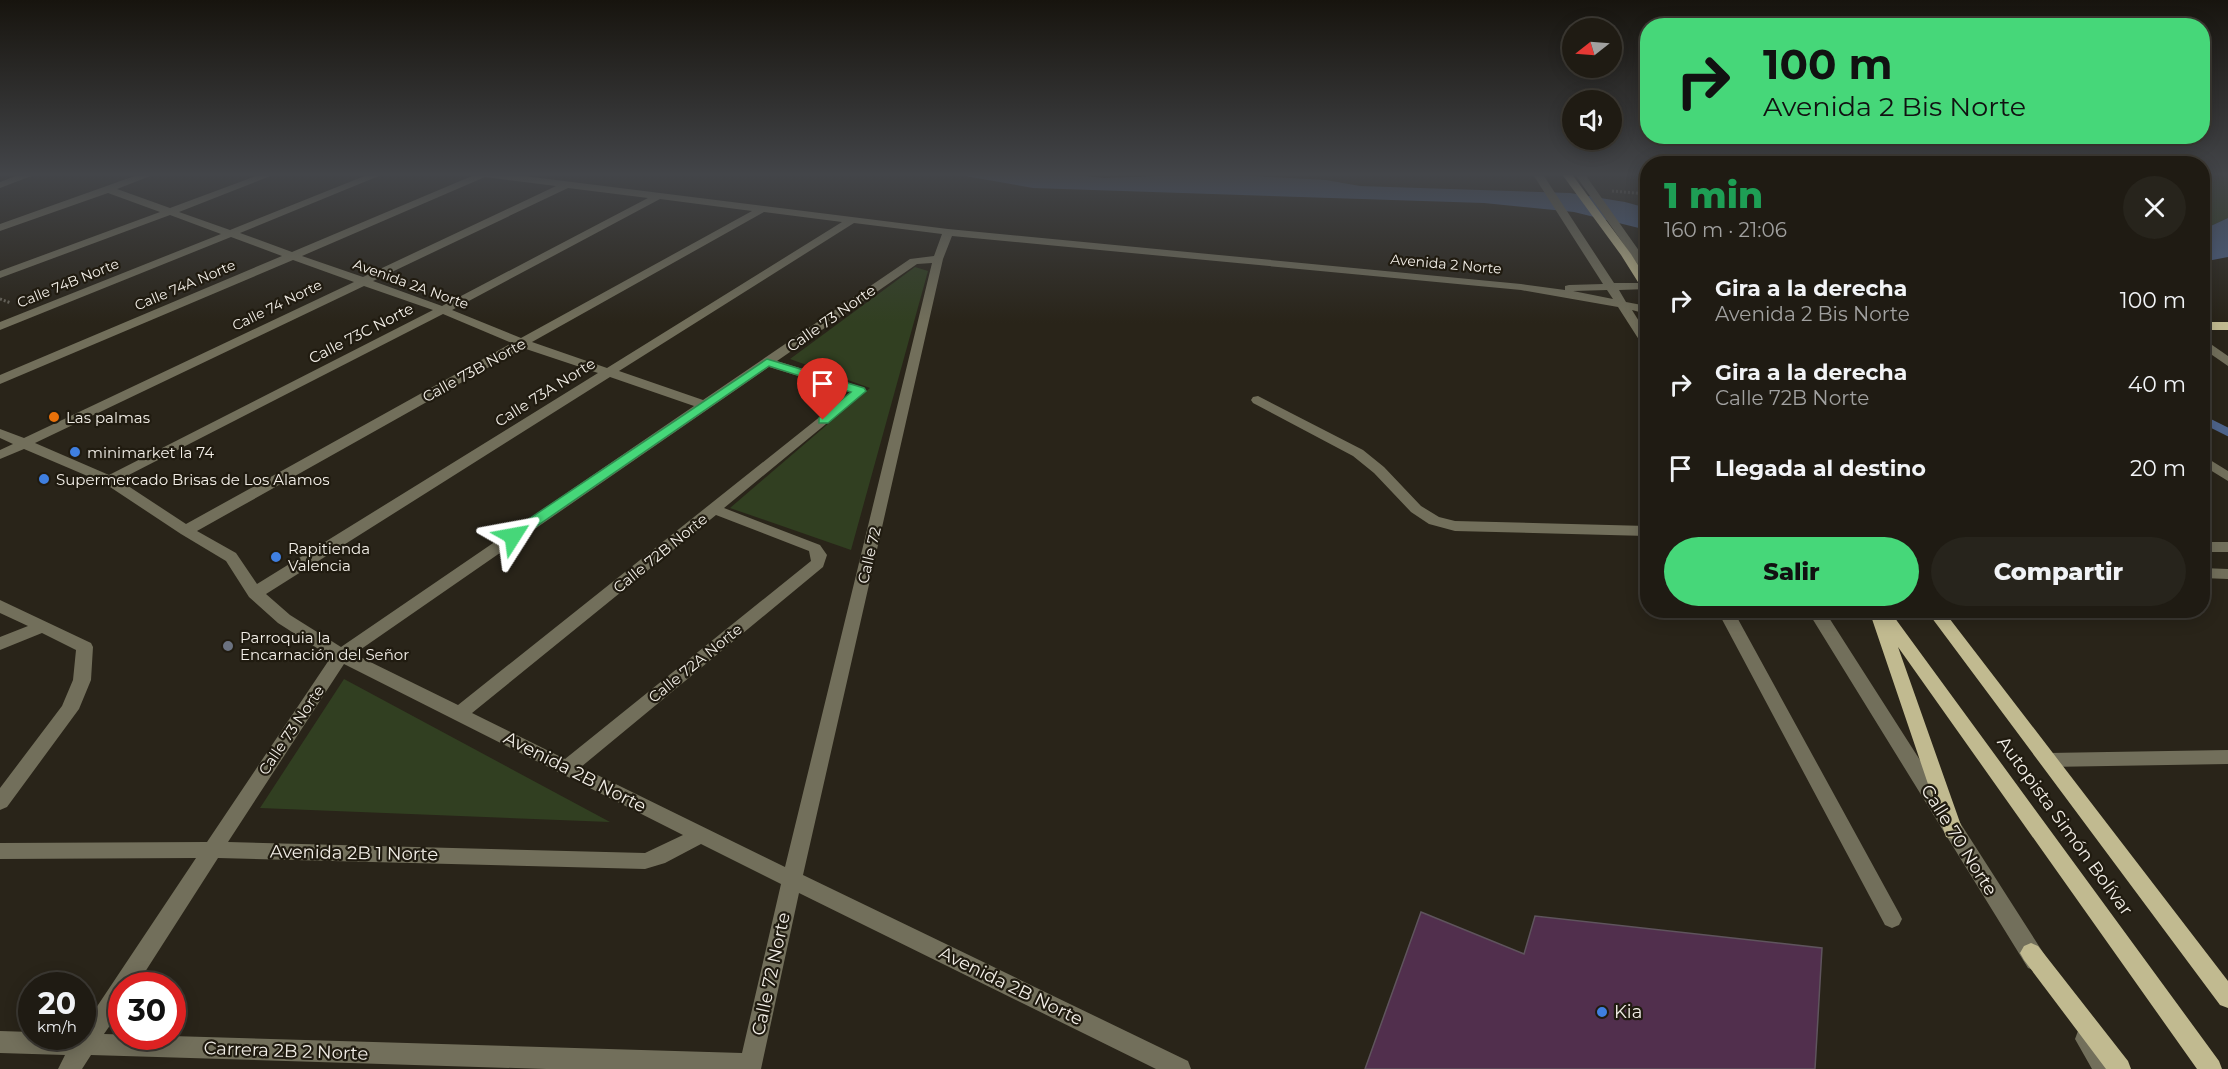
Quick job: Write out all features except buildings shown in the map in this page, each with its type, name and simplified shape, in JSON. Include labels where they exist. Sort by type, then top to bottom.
[{"type":"main road","points":[[1605,223],[1631,255],[1640,273]]},
{"type":"main road","points":[[2210,326],[2228,326]]},
{"type":"main road","points":[[2210,336],[2228,336]]},
{"type":"main road","points":[[1881,618],[1953,831]]},
{"type":"main road","name":"Autopista Simón Bolívar","points":[[1884,618],[2089,897],[2211,1069]]},
{"type":"main road","name":"Autopista Simón Bolívar","points":[[1940,618],[2228,998]]},
{"type":"main road","points":[[2031,953],[2120,1069]]},
{"type":"street","points":[[0,275],[142,223]]},
{"type":"street","name":"Avenida 2A Norte","points":[[204,223],[290,257],[442,310],[522,343],[705,405]]},
{"type":"street","name":"Calle 74B Norte","points":[[0,326],[258,223]]},
{"type":"street","name":"Calle 74A Norte","points":[[0,380],[367,223]]},
{"type":"street","name":"Calle 74 Norte","points":[[0,455],[486,223]]},
{"type":"street","name":"Calle 73C Norte","points":[[109,480],[608,223]]},
{"type":"street","name":"Calle 73B Norte","points":[[186,531],[737,223]]},
{"type":"street","name":"Calle 73A Norte","points":[[255,593],[847,223]]},
{"type":"street","name":"Avenida 2 Norte","points":[[877,223],[1521,286],[1611,287]]},
{"type":"street","points":[[1570,223],[1640,332]]},
{"type":"street","points":[[1611,223],[1631,255],[1640,263]]},
{"type":"street","name":"Calle 72","points":[[792,880],[938,259],[948,231]]},
{"type":"street","name":"Calle 73 Norte","points":[[132,972],[341,655],[914,261],[938,259]]},
{"type":"street","name":"Avenida 2 Norte","points":[[1521,286],[1623,305]]},
{"type":"street","points":[[1611,287],[1640,287]]},
{"type":"street","points":[[1623,305],[1640,309]]},
{"type":"street","points":[[2210,348],[2228,362]]},
{"type":"street","name":"Calle 72B Norte","points":[[459,714],[860,391],[767,362]]},
{"type":"street","points":[[1258,400],[1358,453],[1379,470],[1416,509],[1434,521],[1455,526],[1640,531]]},
{"type":"street","name":"Avenida 2B Norte","points":[[0,433],[109,480],[186,531],[231,557],[255,593],[284,619],[341,655],[701,836],[1180,1069]]},
{"type":"street","points":[[2210,465],[2228,477]]},
{"type":"street","name":"Calle 72A Norte","points":[[567,768],[818,563],[819,555],[814,548],[714,509]]},
{"type":"street","points":[[2210,547],[2228,547]]},
{"type":"street","points":[[2210,573],[2228,574]]},
{"type":"street","points":[[0,606],[84,647],[82,680],[70,709],[0,802]]},
{"type":"street","points":[[1729,618],[1892,919]]},
{"type":"street","name":"Calle 70 Norte","points":[[1820,618],[2104,1069]]},
{"type":"street","points":[[0,644],[41,627]]},
{"type":"street","points":[[2048,760],[2228,757]]},
{"type":"street","name":"Avenida 2B 1 Norte","points":[[0,851],[211,850],[645,861],[701,836]]},
{"type":"street","name":"Calle 72 Norte","points":[[751,1067],[792,880]]},
{"type":"street","name":"Calle 73 Norte","points":[[96,1028],[108,1009]]},
{"type":"street","name":"Carrera 2B 2 Norte","points":[[0,1042],[18,1043]]},
{"type":"street","name":"Carrera 2B 2 Norte","points":[[96,1045],[751,1067]]},
{"type":"street","name":"Calle 73 Norte","points":[[69,1069],[82,1050]]},
{"type":"green space","points":[[915,267],[928,271],[851,550],[730,508],[870,388],[790,359]]},
{"type":"green space","points":[[344,679],[610,822],[260,808]]},
{"type":"water","points":[[1618,223],[1640,223],[1640,228]]},
{"type":"water","points":[[2217,223],[2228,223],[2228,257],[2210,260],[2210,226]]},
{"type":"waterway","points":[[2210,423],[2228,432]]},
{"type":"place","name":"Las palmas","points":[[54,417]]},
{"type":"place","name":"minimarket la 74","points":[[75,452]]},
{"type":"place","name":"Supermercado Brisas de Los Alamos","points":[[44,479]]},
{"type":"place","name":"Rapitienda Valencia","points":[[276,557]]},
{"type":"place","name":"Parroquia la Encarnación del Señor","points":[[228,646]]},
{"type":"place","name":"Kia","points":[[1602,1012]]},
{"type":"route","points":[[513,536],[767,362],[860,391],[823,420]]}]
